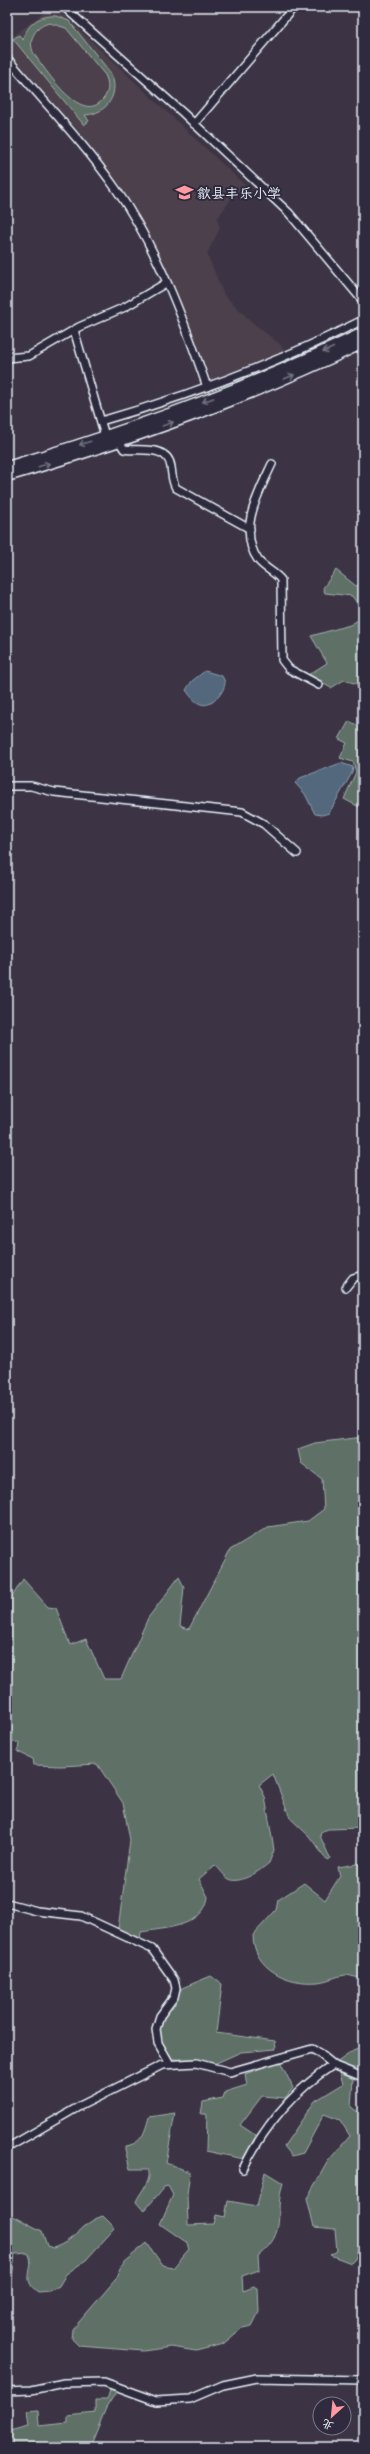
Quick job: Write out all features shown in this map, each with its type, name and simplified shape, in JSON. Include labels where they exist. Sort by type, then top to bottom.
[{"type":"main road","points":[[7,467],[105,436],[265,378],[363,333]]},
{"type":"main road","points":[[7,476],[119,441],[276,383],[363,343]]},
{"type":"street","points":[[64,7],[194,124],[289,213],[363,301]]},
{"type":"street","points":[[194,124],[294,7]]},
{"type":"street","points":[[7,58],[116,190],[133,217],[166,283],[207,387]]},
{"type":"street","points":[[7,358],[29,356],[74,330],[125,307],[166,283]]},
{"type":"street","points":[[101,421],[207,387],[282,357],[363,320]]},
{"type":"street","points":[[74,330],[105,436]]},
{"type":"street","points":[[119,441],[124,449],[146,449],[166,456],[170,461],[176,488],[250,529]]},
{"type":"street","points":[[272,464],[255,500],[250,529],[257,558],[281,580],[282,660],[289,669],[319,685]]},
{"type":"street","points":[[7,786],[31,786],[54,792],[242,812],[264,824],[297,853]]},
{"type":"street","points":[[346,1287],[353,1278],[363,1274]]},
{"type":"street","points":[[7,1903],[37,1911],[81,1916],[152,1949],[174,1980],[176,1988],[174,1997],[160,2016],[156,2029],[158,2043],[170,2064]]},
{"type":"street","points":[[7,2148],[80,2106],[152,2069],[170,2064],[196,2063],[230,2072],[312,2050],[319,2053],[333,2065],[363,2078]]},
{"type":"street","points":[[244,2170],[261,2138],[286,2103],[310,2079],[333,2065]]},
{"type":"street","points":[[7,2391],[31,2390],[68,2382],[104,2382],[156,2401],[193,2398],[223,2385],[257,2378],[363,2380]]},
{"type":"shaded area","name":"歙县丰乐小学","points":[[51,7],[55,7],[248,188],[242,197],[233,196],[217,219],[220,228],[207,254],[224,295],[253,323],[281,345],[285,353],[212,382],[154,244],[122,191],[79,132],[7,52],[7,41]]},
{"type":"green space","points":[[56,16],[69,21],[110,72],[113,80],[113,94],[110,101],[100,111],[85,115],[89,121],[84,125],[13,39],[19,35],[23,40],[27,29],[31,25],[39,19]],"holes":[[[50,23],[66,28],[105,75],[108,84],[107,93],[104,98],[95,105],[85,106],[75,101],[65,93],[47,72],[32,49],[32,39],[36,30],[40,27]]]},
{"type":"green space","points":[[336,570],[356,586],[363,584],[363,612],[352,596],[325,593],[323,588]]},
{"type":"green space","points":[[363,617],[363,698],[359,696],[357,684],[344,680],[331,688],[308,675],[327,663],[311,636],[350,625]]},
{"type":"green space","points":[[349,721],[363,728],[363,809],[344,799],[356,772],[353,762],[340,758],[347,743],[339,739]]},
{"type":"green space","points":[[363,1437],[363,1828],[328,1829],[321,1832],[320,1836],[330,1858],[327,1860],[309,1836],[290,1818],[273,1774],[259,1785],[265,1797],[274,1850],[269,1863],[250,1876],[239,1880],[229,1879],[215,1865],[199,1879],[208,1897],[205,1907],[199,1915],[182,1924],[172,1927],[141,1932],[140,1940],[118,1929],[130,1840],[123,1803],[97,1764],[61,1766],[34,1765],[33,1759],[18,1752],[19,1743],[7,1740],[7,1605],[23,1579],[48,1607],[56,1608],[70,1645],[86,1639],[104,1679],[121,1679],[148,1618],[179,1577],[184,1587],[180,1626],[189,1629],[230,1550],[268,1527],[308,1521],[324,1509],[322,1479],[301,1463],[298,1449],[315,1443]]},
{"type":"green space","points":[[363,1863],[363,1977],[358,1978],[345,1975],[318,1982],[295,1981],[274,1972],[266,1966],[259,1957],[255,1947],[253,1935],[276,1910],[278,1900],[304,1883],[325,1900],[340,1876],[338,1867]]},
{"type":"green space","points":[[211,1976],[222,1984],[216,2033],[275,2041],[276,2049],[241,2052],[214,2064],[198,2060],[172,2059],[160,2039],[159,2028],[163,2017],[182,1988]]},
{"type":"green space","points":[[363,2047],[363,2074],[336,2063],[353,2051]]},
{"type":"green space","points":[[280,2061],[293,2088],[285,2098],[262,2096],[240,2125],[258,2137],[244,2159],[206,2151],[207,2114],[201,2114],[203,2102],[223,2098],[225,2092],[247,2085],[245,2074]]},
{"type":"green space","points":[[340,2073],[353,2079],[351,2107],[363,2116],[363,2233],[355,2259],[351,2263],[330,2255],[337,2251],[335,2229],[314,2227],[307,2198],[328,2161],[350,2136],[340,2120],[324,2114],[303,2153],[292,2156],[284,2146],[315,2101],[343,2084]]},
{"type":"green space","points":[[175,2113],[166,2163],[190,2172],[187,2194],[188,2225],[214,2224],[216,2215],[225,2217],[228,2201],[257,2206],[265,2172],[283,2183],[280,2195],[277,2231],[274,2239],[258,2256],[259,2270],[242,2276],[243,2291],[254,2287],[258,2289],[259,2312],[252,2326],[242,2328],[223,2344],[196,2351],[171,2347],[143,2351],[79,2346],[72,2339],[73,2329],[116,2279],[124,2262],[147,2243],[163,2266],[173,2268],[189,2249],[186,2242],[160,2224],[173,2195],[168,2186],[164,2187],[146,2209],[143,2210],[136,2202],[149,2178],[149,2173],[148,2169],[130,2169],[125,2149],[125,2146],[135,2143],[142,2136],[149,2117]]},
{"type":"green space","points":[[11,2215],[42,2231],[47,2246],[53,2248],[74,2236],[92,2220],[103,2216],[115,2228],[86,2260],[66,2274],[59,2286],[49,2291],[38,2292],[32,2287],[29,2278],[31,2264],[28,2253],[15,2254],[7,2319],[7,2217]]},
{"type":"green space","points":[[111,2387],[118,2389],[106,2408],[90,2447],[7,2447],[7,2432],[29,2426],[27,2411],[38,2410],[39,2426],[68,2423],[68,2416],[95,2413],[95,2400],[107,2400]]},
{"type":"water","points":[[205,671],[222,676],[225,682],[219,696],[210,704],[205,705],[197,702],[186,690],[192,681]]},
{"type":"water","points":[[341,763],[353,767],[352,773],[329,813],[322,815],[315,814],[305,794],[295,783],[300,778]]},
{"type":"place","name":"歙县丰乐小学","points":[[184,193]]}]
